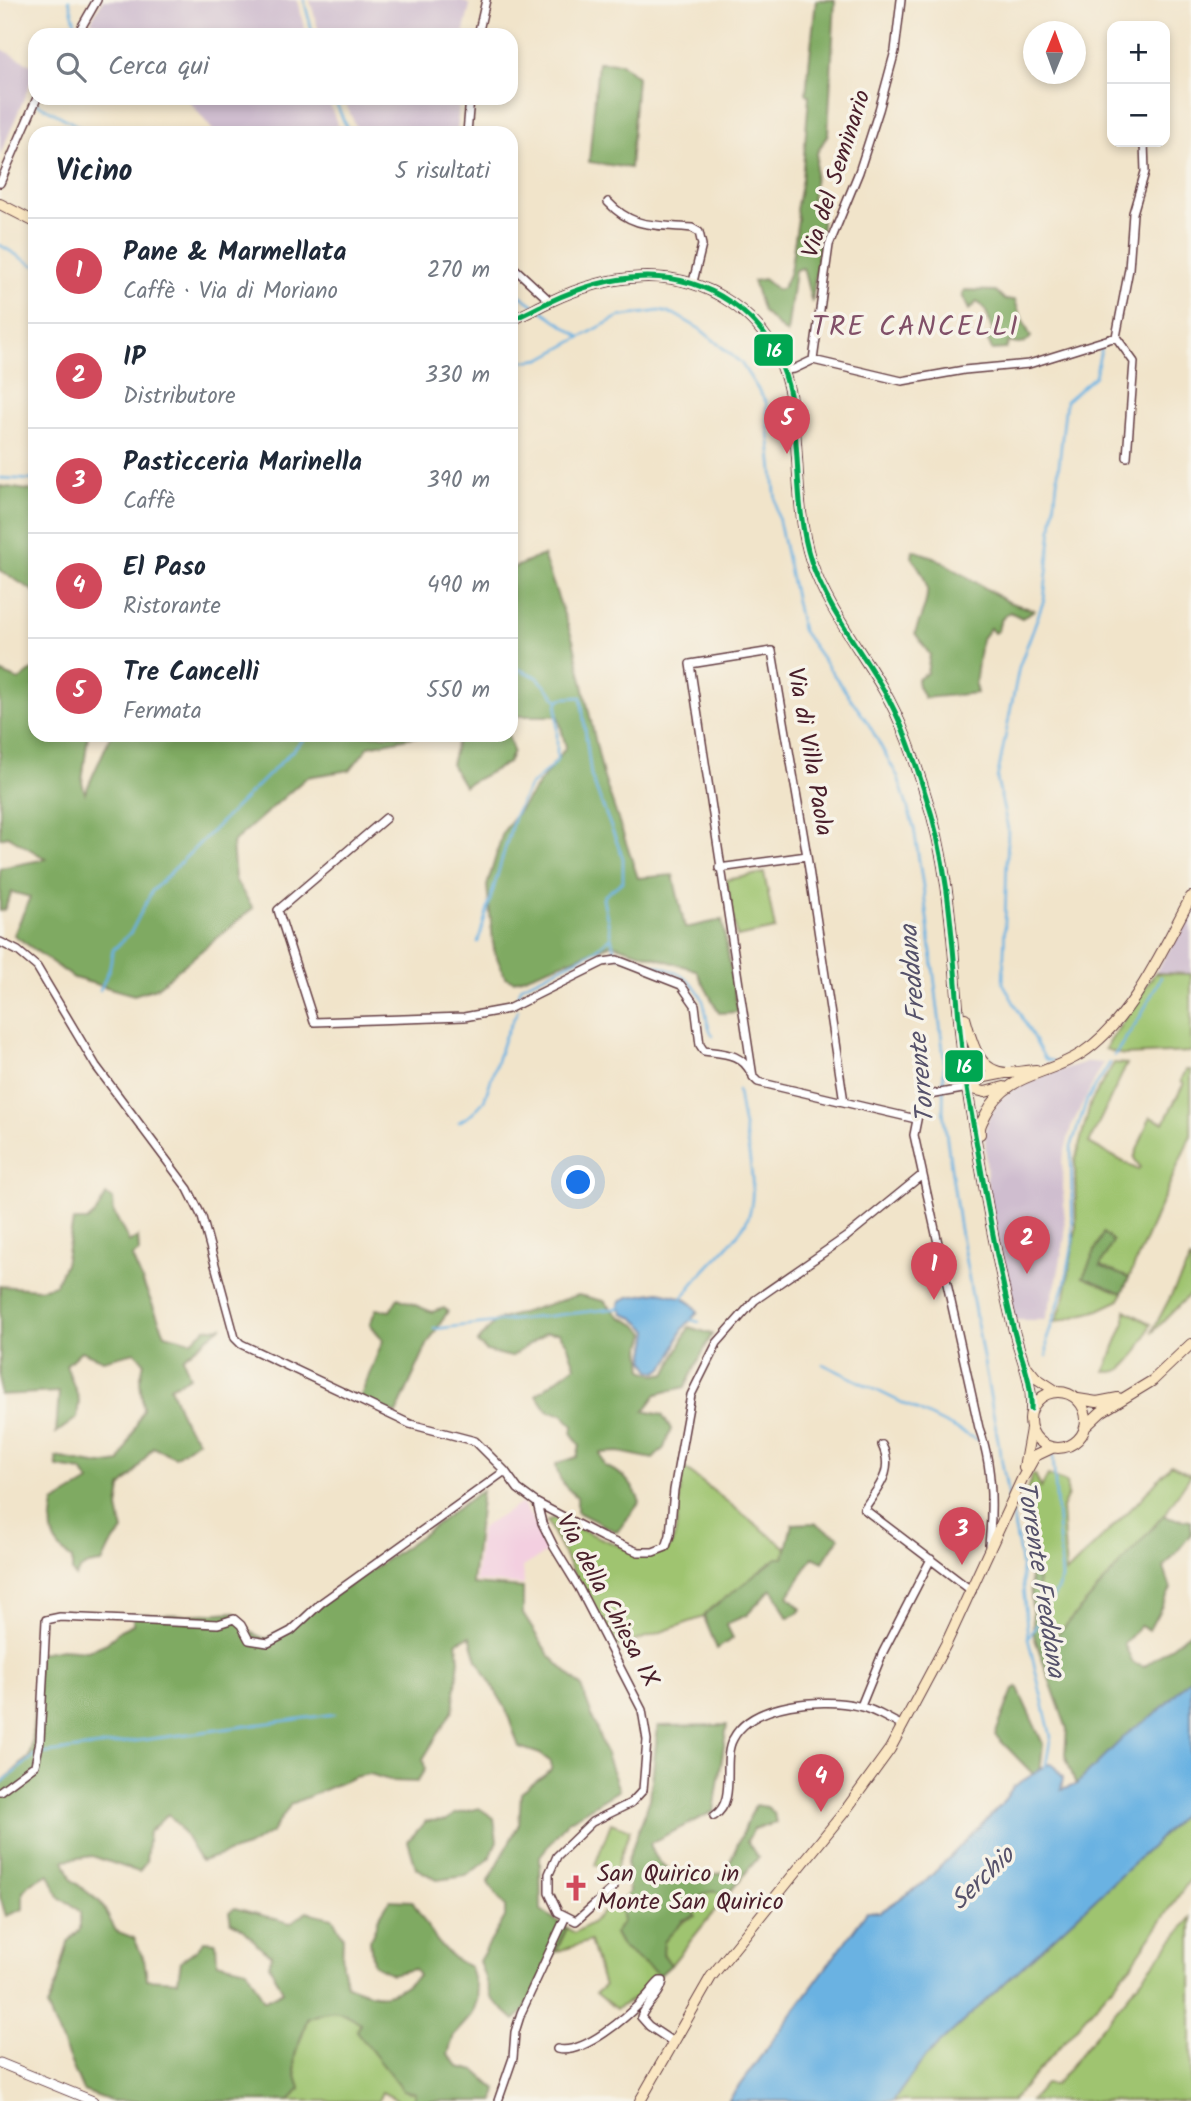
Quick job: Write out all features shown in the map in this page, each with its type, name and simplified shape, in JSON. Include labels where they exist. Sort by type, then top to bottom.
[{"type":"main road","points":[[0,204],[28,218]]},
{"type":"main road","points":[[518,317],[579,291],[632,279],[663,276],[693,282],[730,302],[755,323],[774,347],[785,370],[792,399],[805,542],[821,587],[835,614],[883,688],[895,713],[926,795],[942,850],[968,1088],[1010,1317],[1031,1391],[1031,1429],[1022,1479]]},
{"type":"main road","points":[[968,1088],[978,1092],[992,1092],[1073,1059],[1105,1036],[1126,1010],[1191,897]]},
{"type":"main road","points":[[957,989],[975,1054],[992,1068],[1005,1073]]},
{"type":"main road","points":[[968,1088],[985,1077],[1043,1070]]},
{"type":"main road","points":[[980,1157],[979,1126],[992,1102],[1013,1083]]},
{"type":"main road","points":[[1031,1429],[1041,1443],[1052,1448],[1073,1444],[1081,1437],[1092,1419],[1152,1381],[1191,1344]]},
{"type":"main road","points":[[1023,1360],[1036,1378],[1056,1391],[1097,1402],[1122,1398]]},
{"type":"main road","points":[[1031,1409],[1038,1399],[1056,1391]]},
{"type":"main road","points":[[1078,1399],[1085,1412],[1085,1427]]},
{"type":"main road","points":[[640,2101],[719,1965],[876,1770],[903,1726],[972,1591],[1022,1479],[1035,1456],[1052,1448]]},
{"type":"street","points":[[80,28],[97,0]]},
{"type":"street","points":[[479,28],[485,0]]},
{"type":"street","name":"Via del Seminario","points":[[813,360],[829,245],[859,172],[879,110],[895,51],[901,0]]},
{"type":"street","points":[[0,183],[34,105]]},
{"type":"street","points":[[468,126],[469,105]]},
{"type":"street","points":[[1127,457],[1134,362],[1116,337],[1129,269],[1133,213],[1145,172],[1144,147]]},
{"type":"street","points":[[608,202],[619,214],[633,222],[692,228],[699,232],[702,245],[693,282]]},
{"type":"street","points":[[518,272],[550,302]]},
{"type":"street","points":[[785,370],[813,360],[902,381],[964,370],[1029,364],[1116,337]]},
{"type":"street","name":"Via di Villa Paola","points":[[753,1077],[690,664],[772,651],[807,856],[844,1102]]},
{"type":"street","points":[[386,818],[278,910],[314,1022],[464,1017],[508,1009],[603,962],[617,960],[681,985],[695,1005],[700,1045],[704,1051],[738,1057],[745,1062],[758,1082],[916,1119]]},
{"type":"street","name":"Via di Villa Paola","points":[[719,868],[807,856]]},
{"type":"street","points":[[0,942],[18,951],[37,967],[96,1066],[188,1189],[202,1217],[235,1338],[241,1344],[410,1424],[475,1441],[505,1471],[518,1489],[537,1503],[602,1537],[638,1552],[653,1552],[666,1547],[691,1395],[717,1343],[755,1300],[845,1237],[922,1175]]},
{"type":"street","points":[[968,1088],[929,1095],[921,1100],[914,1135],[979,1428],[985,1442],[993,1497],[988,1555]]},
{"type":"street","points":[[882,1445],[887,1460],[886,1475],[864,1509],[972,1591]]},
{"type":"street","points":[[0,1791],[35,1765],[40,1741],[46,1620],[60,1617],[218,1624],[234,1619],[241,1625],[249,1640],[268,1643],[291,1631],[321,1603],[505,1471]]},
{"type":"street","points":[[993,1497],[1005,1517]]},
{"type":"street","points":[[993,1497],[1005,1517]]},
{"type":"street","name":"Via della Chiesa IX","points":[[537,1503],[542,1523],[554,1547],[585,1600],[642,1710],[647,1740],[643,1790],[631,1803],[593,1822],[557,1856],[549,1874],[549,1893],[558,1912],[566,1916]]},
{"type":"street","points":[[992,1515],[1005,1517]]},
{"type":"street","points":[[861,1706],[883,1652],[931,1559]]},
{"type":"street","points":[[714,1816],[724,1805],[733,1739],[754,1718],[771,1711],[815,1701],[861,1706],[903,1726]]},
{"type":"street","points":[[498,2101],[513,2058],[515,2032],[521,2013],[566,1916],[576,1921],[614,1887]]},
{"type":"street","points":[[557,2049],[565,2051],[605,2033],[647,1997],[660,1981],[664,1984],[641,2017],[649,2026],[673,2042]]},
{"type":"street","points":[[0,2063],[87,2100]]},
{"type":"shaded area","points":[[103,0],[297,0],[304,28],[107,28],[91,21]]},
{"type":"shaded area","points":[[310,0],[461,0],[470,5],[465,28],[318,28]]},
{"type":"shaded area","points":[[0,48],[28,63],[28,89],[0,155]]},
{"type":"shaded area","points":[[192,105],[330,105],[338,126],[209,126]]},
{"type":"shaded area","points":[[346,105],[459,105],[457,126],[356,126]]},
{"type":"shaded area","points":[[1191,914],[1191,974],[1155,973]]},
{"type":"shaded area","points":[[1087,1062],[1103,1063],[1071,1127],[1062,1162],[1065,1236],[1057,1280],[1045,1320],[1011,1320],[987,1182],[985,1134],[988,1119],[1001,1098],[1013,1089],[1039,1077]]},
{"type":"shaded area","points":[[522,1503],[547,1542],[546,1553],[523,1567],[524,1585],[475,1581],[481,1528]]},
{"type":"green space","points":[[816,0],[835,0],[828,134],[817,153],[812,204],[821,195],[822,224],[812,303],[803,268],[795,270],[787,334],[763,312],[753,281],[764,279],[777,290],[783,288],[790,272],[802,179],[809,96],[806,93]]},
{"type":"green space","points":[[598,62],[621,63],[637,77],[630,168],[589,162]]},
{"type":"green space","points":[[964,290],[996,291],[1005,300],[1015,300],[1031,337],[1024,343],[1009,342],[1006,349],[992,350],[986,337],[993,332],[986,312],[977,302],[969,310],[962,295]]},
{"type":"green space","points":[[0,486],[28,490],[28,588],[0,570]]},
{"type":"green space","points":[[913,550],[936,558],[1008,602],[1034,610],[1022,618],[1010,612],[1001,620],[998,631],[994,633],[990,628],[981,640],[975,685],[977,693],[924,698],[918,686],[917,680],[927,673],[930,655],[915,633],[926,603],[927,586],[912,558]]},
{"type":"green space","points":[[543,555],[573,640],[603,775],[638,878],[673,875],[685,928],[722,920],[738,1012],[719,1013],[696,970],[612,944],[514,981],[505,977],[494,950],[487,886],[503,832],[566,747],[558,716],[518,716],[518,566]]},
{"type":"green space","points":[[0,672],[19,680],[28,673],[28,742],[87,742],[82,782],[85,793],[108,742],[389,742],[369,746],[350,770],[307,777],[232,843],[235,880],[253,908],[156,988],[134,995],[74,978],[14,935],[30,897],[12,892],[4,910],[0,911],[0,868],[46,859],[8,836],[0,838]]},
{"type":"green space","points":[[457,742],[510,742],[513,751],[508,763],[464,786],[451,764]]},
{"type":"green space","points":[[764,873],[775,929],[737,937],[726,880]]},
{"type":"green space","points":[[1155,973],[1191,974],[1191,1052],[1123,1055],[1105,1049]]},
{"type":"green space","points":[[1114,1063],[1127,1064],[1089,1143],[1138,1170],[1140,1167],[1134,1158],[1150,1117],[1164,1123],[1184,1083],[1181,1081],[1186,1070],[1191,1070],[1191,1135],[1129,1278],[1100,1266],[1083,1277],[1122,1293],[1120,1300],[1099,1310],[1056,1322],[1065,1296],[1076,1229],[1075,1161],[1091,1102]]},
{"type":"green space","points":[[106,1195],[113,1199],[114,1213],[129,1242],[138,1237],[139,1252],[132,1257],[165,1334],[191,1341],[206,1329],[221,1327],[183,1358],[190,1377],[170,1387],[185,1424],[198,1440],[175,1457],[153,1447],[121,1487],[118,1508],[123,1531],[110,1546],[102,1563],[83,1568],[76,1577],[72,1572],[72,1559],[58,1547],[52,1535],[54,1503],[89,1482],[82,1471],[57,1467],[56,1457],[100,1465],[120,1462],[143,1409],[140,1381],[144,1362],[135,1352],[103,1360],[81,1351],[66,1365],[79,1400],[77,1418],[56,1433],[59,1392],[0,1395],[0,1286],[40,1289],[55,1285],[65,1264],[73,1221],[87,1221],[96,1213]]},
{"type":"green space","points":[[1103,1233],[1113,1241],[1100,1266],[1129,1278],[1122,1293],[1083,1277]]},
{"type":"green space","points":[[1191,1258],[1191,1293],[1152,1333],[1155,1326]]},
{"type":"green space","points":[[578,1295],[604,1301],[619,1316],[646,1333],[641,1349],[643,1370],[656,1375],[667,1373],[689,1327],[712,1334],[685,1387],[657,1394],[644,1411],[662,1415],[671,1429],[664,1448],[653,1459],[619,1452],[600,1453],[605,1466],[626,1480],[640,1502],[617,1532],[577,1512],[577,1497],[558,1475],[556,1464],[577,1457],[580,1446],[572,1434],[573,1426],[563,1414],[549,1412],[536,1395],[575,1366],[567,1344],[559,1333],[546,1333],[511,1357],[487,1351],[477,1343],[495,1321]]},
{"type":"green space","points":[[398,1298],[432,1312],[444,1308],[448,1311],[427,1345],[396,1414],[360,1398],[383,1340],[370,1324],[376,1309],[390,1311]]},
{"type":"green space","points":[[1125,1310],[1151,1324],[1128,1364],[1113,1372],[1105,1371],[1125,1322]]},
{"type":"green space","points":[[1171,1465],[1191,1475],[1164,1515],[1058,1635],[1049,1639],[1040,1604],[1030,1516],[1024,1500],[1032,1475],[1035,1474],[1041,1488],[1048,1475],[1066,1482],[1068,1495],[1062,1508],[1066,1573],[1137,1503]]},
{"type":"green space","points":[[683,1467],[786,1548],[784,1558],[707,1612],[704,1617],[618,1647],[573,1572],[547,1521],[553,1518],[641,1555],[660,1554],[674,1539]]},
{"type":"green space","points":[[482,1490],[472,1584],[523,1588],[523,1614],[549,1655],[581,1686],[619,1790],[567,1822],[540,1856],[541,1910],[567,1928],[524,2012],[515,2020],[492,1999],[479,1961],[505,1917],[505,1906],[488,1883],[519,1824],[521,1793],[551,1770],[551,1762],[540,1754],[519,1747],[505,1707],[477,1660],[470,1636],[457,1642],[459,1660],[453,1710],[423,1759],[425,1769],[417,1782],[392,1781],[370,1774],[354,1777],[291,1804],[272,1832],[247,1847],[201,1861],[177,1823],[168,1814],[149,1832],[146,1862],[139,1872],[92,1856],[64,1860],[72,1880],[101,1903],[116,1931],[134,1938],[144,1959],[147,1979],[178,1981],[181,1961],[204,1941],[216,1942],[217,1962],[247,1969],[264,2001],[283,1991],[269,1965],[272,1955],[231,1922],[229,1912],[235,1908],[290,1923],[307,1912],[333,1918],[343,1937],[342,1966],[347,1985],[368,1993],[384,1994],[392,1993],[418,1976],[414,1969],[391,1974],[373,1964],[370,1941],[378,1919],[390,1900],[412,1901],[443,1948],[470,1967],[478,1997],[472,2015],[454,2035],[448,2054],[459,2067],[476,2071],[497,2090],[494,2101],[415,2101],[415,2093],[403,2090],[356,2031],[360,2023],[340,2012],[307,2019],[294,2060],[300,2088],[290,2101],[111,2101],[83,2091],[47,2007],[57,1983],[68,1942],[80,1929],[80,1912],[60,1899],[49,1874],[32,1882],[23,1892],[23,1909],[6,1916],[0,1897],[0,1784],[29,1757],[38,1653],[62,1649],[88,1651],[107,1643],[120,1630],[133,1624],[133,1614],[234,1612],[252,1633],[266,1639],[283,1631]]},
{"type":"green space","points":[[1024,1500],[1030,1516],[1040,1604],[1049,1639],[1058,1634],[1164,1515],[1191,1521],[1191,1534],[1164,1568],[1171,1589],[1149,1630],[1140,1626],[1124,1644],[1133,1663],[1144,1667],[1191,1632],[1191,1678],[1154,1716],[1131,1730],[1076,1785],[1065,1755],[1067,1729],[1034,1636]]},
{"type":"green space","points":[[815,1523],[839,1537],[823,1562],[813,1557],[788,1596],[801,1609],[799,1612],[788,1618],[771,1589],[747,1615],[726,1624],[733,1638],[717,1649],[704,1617],[707,1612],[777,1558],[784,1558],[792,1524]]},
{"type":"green space","points":[[1017,1687],[1043,1744],[1040,1772],[1034,1775],[995,1735],[1013,1690]]},
{"type":"green space","points":[[727,1725],[714,1811],[650,1843],[655,1855],[661,1863],[679,1873],[725,1873],[755,1805],[767,1807],[774,1813],[776,1823],[754,1829],[747,1841],[758,1858],[725,1898],[713,1891],[691,1902],[695,1916],[683,1920],[664,1942],[663,1954],[671,1965],[660,1975],[623,1948],[615,1933],[623,1921],[620,1904],[629,1892],[627,1862],[650,1799],[658,1726]]},
{"type":"green space","points":[[1191,1805],[1191,1878],[1132,1964],[1012,2101],[893,2101],[926,2056],[1151,1847]]},
{"type":"green space","points":[[479,1808],[494,1818],[497,1841],[489,1859],[466,1876],[437,1880],[416,1868],[408,1841],[426,1821],[446,1820],[455,1814]]},
{"type":"green space","points":[[611,1823],[630,1830],[615,1872],[595,1865]]},
{"type":"green space","points":[[707,1891],[718,1891],[725,1898],[671,1965],[664,1955],[664,1943],[672,1931],[695,1916],[691,1902]]},
{"type":"green space","points":[[617,1900],[623,1921],[615,1933],[623,1948],[660,1975],[636,1997],[616,2009],[596,1993],[604,1986],[590,1941],[556,1952],[567,1928],[574,1933],[591,1923]]},
{"type":"green space","points":[[1191,1918],[1191,2101],[1030,2101],[1045,2084],[1055,2085]]},
{"type":"green space","points":[[329,2010],[350,2015],[360,2023],[415,2093],[415,2101],[399,2101],[382,2092],[378,2101],[290,2101],[300,2088],[294,2060],[307,2019]]},
{"type":"water","points":[[659,1292],[687,1300],[698,1312],[683,1329],[667,1364],[657,1372],[651,1370],[644,1360],[649,1331],[634,1318],[623,1314],[619,1306],[620,1301],[629,1297]]},
{"type":"water","name":"Serchio","points":[[1191,1678],[1191,1805],[1151,1847],[926,2056],[893,2101],[728,2101],[867,1912],[880,1912],[925,1882],[1001,1805],[1013,1787],[1049,1764],[1063,1777],[1061,1790],[1076,1785],[1131,1730],[1154,1716]]},
{"type":"waterway","points":[[69,0],[75,23],[71,28]]},
{"type":"waterway","points":[[304,0],[311,28]]},
{"type":"waterway","points":[[40,105],[78,126]]},
{"type":"waterway","points":[[337,105],[346,126]]},
{"type":"waterway","name":"Torrente Freddana","points":[[0,245],[28,262]]},
{"type":"waterway","points":[[518,294],[534,305]]},
{"type":"waterway","points":[[540,309],[580,337]]},
{"type":"waterway","name":"Torrente Freddana","points":[[518,362],[541,359],[618,317],[659,311],[674,314],[700,329],[741,363],[766,402],[777,512],[802,630],[868,723],[898,777],[914,828],[944,1058],[943,1111],[959,1224],[1009,1501]]},
{"type":"waterway","points":[[1053,1061],[1045,1059],[1003,983],[1008,829],[997,779],[1019,667],[1044,600],[1066,401],[1095,376],[1101,350]]},
{"type":"waterway","points":[[0,478],[28,480]]},
{"type":"waterway","points":[[518,669],[537,677],[558,700]]},
{"type":"waterway","points":[[559,700],[581,697],[591,776],[623,858],[623,881],[603,899],[615,955],[662,967],[684,977],[700,994],[713,1036]]},
{"type":"waterway","points":[[478,942],[515,814],[529,787],[557,759],[559,700]]},
{"type":"waterway","points":[[100,990],[109,970],[113,950],[131,932],[152,891],[301,742]]},
{"type":"waterway","points":[[517,997],[522,986],[592,952],[611,938]]},
{"type":"waterway","points":[[1114,1056],[1140,1017],[1161,977]]},
{"type":"waterway","points":[[459,1122],[472,1114],[484,1101],[505,1036],[518,1010]]},
{"type":"waterway","points":[[1047,1356],[1047,1339],[1065,1284],[1073,1242],[1071,1147],[1087,1100],[1110,1063]]},
{"type":"waterway","points":[[682,1299],[738,1234],[750,1211],[752,1177],[738,1090]]},
{"type":"waterway","points":[[434,1329],[620,1308]]},
{"type":"waterway","points":[[691,1320],[699,1322]]},
{"type":"waterway","points":[[823,1364],[980,1441]]},
{"type":"waterway","points":[[1051,1602],[1062,1579],[1053,1455]]},
{"type":"waterway","name":"Torrente Freddana","points":[[1011,1510],[1020,1555],[1028,1638],[1051,1737],[1045,1769]]},
{"type":"waterway","points":[[1028,1638],[1040,1620]]},
{"type":"waterway","points":[[40,1754],[335,1714]]},
{"type":"waterway","points":[[0,1784],[34,1756]]},
{"type":"transit line","name":"16","points":[[518,317],[571,292],[594,285],[641,277],[664,278],[709,290],[730,302],[759,327],[777,356],[788,387],[794,421],[803,527],[811,561],[834,611],[896,714],[916,766],[936,831],[949,909],[970,1106],[1001,1272],[1030,1388],[1031,1409]]},
{"type":"place","name":"Tre Cancelli","points":[[787,454]]},
{"type":"place","name":"IP","points":[[1027,1274]]},
{"type":"place","name":"Pane & Marmellata","points":[[934,1300]]},
{"type":"place","name":"Pasticceria Marinella","points":[[962,1565]]},
{"type":"place","name":"El Paso","points":[[821,1812]]},
{"type":"place","name":"San Quirico in Monte San Quirico","points":[[576,1888]]},
{"type":"district","name":"TRE CANCELLI","points":[[916,327]]}]
